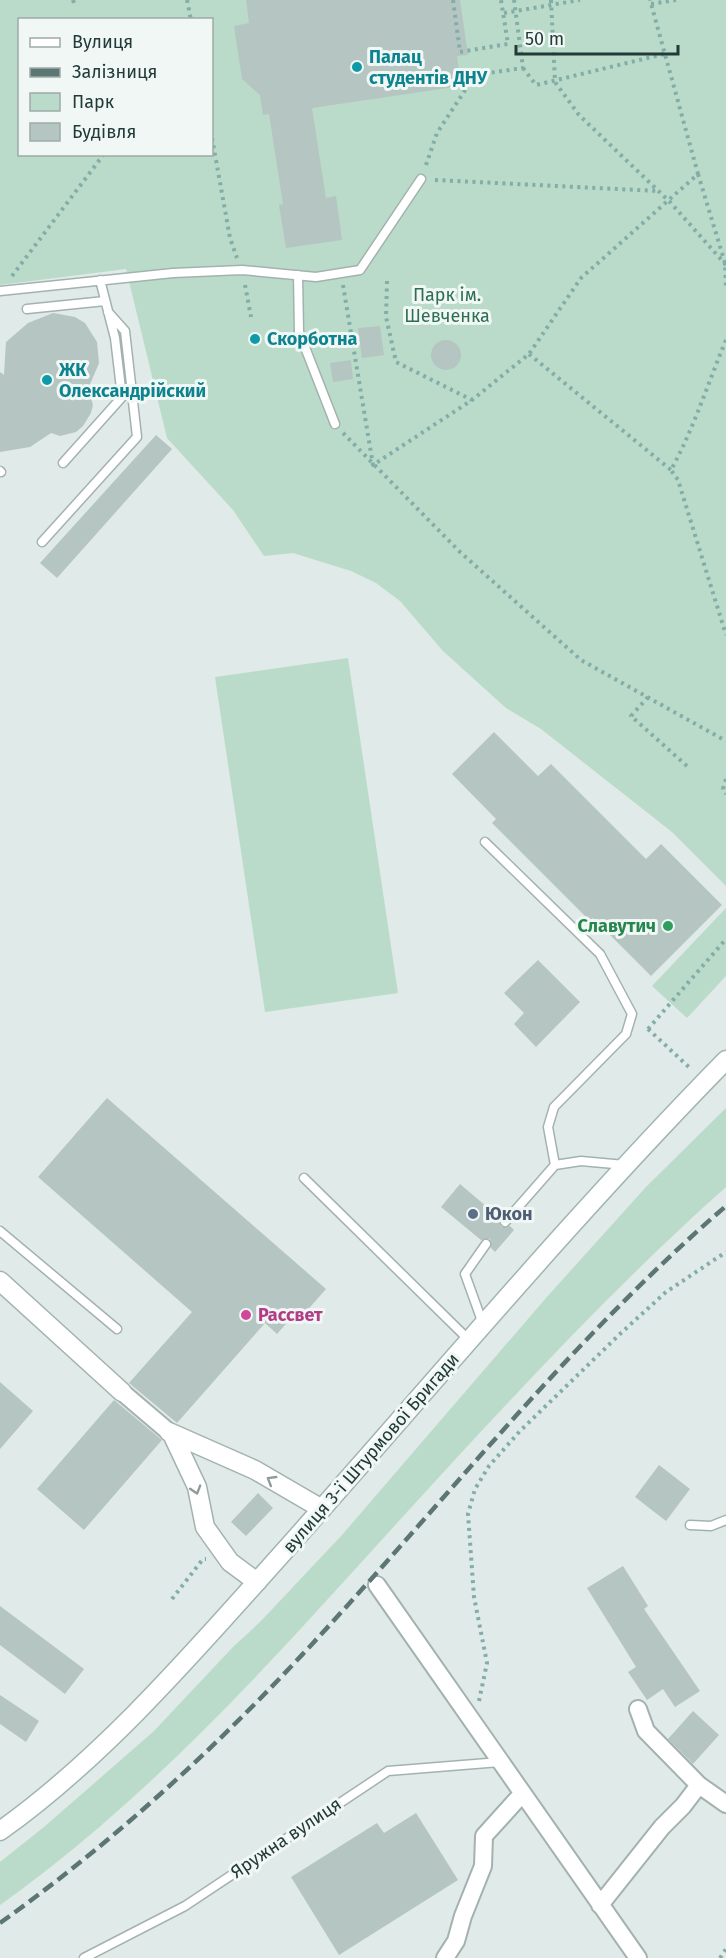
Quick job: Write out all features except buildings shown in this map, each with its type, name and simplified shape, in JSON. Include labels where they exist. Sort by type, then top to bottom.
[{"type":"main road","name":"вулиця 3-ї Штурмової Бригади","points":[[0,1831],[59,1783],[117,1731],[257,1582],[625,1165],[726,1060]]},
{"type":"main road","points":[[0,1281],[122,1392]]},
{"type":"main road","points":[[171,1434],[255,1470],[322,1509]]},
{"type":"main road","points":[[171,1434],[196,1487],[205,1527],[230,1562],[257,1582]]},
{"type":"street","points":[[122,1392],[171,1434]]},
{"type":"street","points":[[377,1586],[638,1958]]},
{"type":"street","points":[[638,1709],[646,1731],[699,1785],[726,1804]]},
{"type":"street","points":[[600,1905],[662,1827],[683,1806],[699,1785]]},
{"type":"street","points":[[445,1958],[456,1941],[463,1916],[483,1866],[484,1836],[522,1794]]},
{"type":"lane","points":[[0,291],[173,273],[242,270],[316,277],[360,270],[421,179]]},
{"type":"lane","points":[[298,275],[299,332],[335,424]]},
{"type":"lane","points":[[63,463],[122,396],[115,338],[100,280]]},
{"type":"lane","points":[[27,309],[105,301]]},
{"type":"lane","points":[[42,542],[137,437],[125,331],[108,312]]},
{"type":"lane","points":[[485,842],[600,954],[632,1014],[626,1034],[554,1107],[548,1128],[555,1164]]},
{"type":"lane","points":[[505,1222],[555,1164],[581,1161],[625,1165]]},
{"type":"lane","points":[[304,1178],[470,1341]]},
{"type":"lane","points":[[0,1231],[117,1329]]},
{"type":"lane","points":[[483,1325],[465,1274],[486,1244]]},
{"type":"lane","points":[[690,1525],[711,1527],[726,1520]]},
{"type":"lane","name":"Яружна вулиця","points":[[84,1958],[185,1906],[388,1771],[500,1762]]},
{"type":"path","points":[[73,0],[75,6]]},
{"type":"path","points":[[188,0],[191,18]]},
{"type":"path","points":[[453,0],[460,52],[508,44],[501,0]]},
{"type":"path","points":[[514,0],[523,68],[536,85],[664,54]]},
{"type":"path","points":[[551,0],[555,81],[579,115],[670,202],[725,264]]},
{"type":"path","points":[[503,13],[580,0]]},
{"type":"path","points":[[676,0],[651,2],[725,264],[726,287]]},
{"type":"path","points":[[523,68],[475,75],[437,133],[421,179],[658,191]]},
{"type":"path","points":[[213,144],[230,238],[242,270],[251,317]]},
{"type":"path","points":[[0,291],[102,156]]},
{"type":"path","points":[[373,465],[472,400],[529,354],[580,278],[670,202],[698,174]]},
{"type":"path","points":[[341,273],[373,465]]},
{"type":"path","points":[[387,281],[386,317],[396,362],[472,400]]},
{"type":"path","points":[[671,470],[688,439],[702,397],[726,340]]},
{"type":"path","points":[[529,354],[671,470],[678,480],[726,635]]},
{"type":"path","points":[[335,424],[460,552],[581,660],[726,741]]},
{"type":"path","points":[[648,697],[632,716],[687,766]]},
{"type":"path","points":[[726,779],[723,789],[726,794]]},
{"type":"path","points":[[705,1082],[648,1029],[726,939]]},
{"type":"path","points":[[473,1722],[487,1663],[474,1597],[468,1514],[475,1489],[489,1466],[520,1431],[621,1333],[666,1292],[726,1252]]},
{"type":"path","points":[[172,1599],[203,1559]]},
{"type":"path","points":[[720,1958],[726,1950]]},
{"type":"green space","name":"Парк iм. Шевченка","points":[[0,0],[726,0],[726,886],[672,832],[541,729],[506,708],[443,651],[400,601],[376,583],[351,571],[293,553],[264,556],[233,510],[167,438],[126,269],[0,285]]},
{"type":"green space","points":[[348,658],[398,993],[265,1012],[215,677]]},
{"type":"green space","points":[[726,908],[726,976],[687,1018],[652,986]]},
{"type":"green space","points":[[726,1108],[726,1187],[652,1256],[544,1364],[284,1647],[177,1756],[62,1858],[0,1905],[0,1862],[44,1827],[154,1731],[233,1647],[261,1621],[342,1535],[546,1298],[646,1187]]},
{"type":"railway","points":[[0,1923],[111,1837],[216,1743],[337,1617],[498,1435],[608,1317],[726,1206]]},
{"type":"place","name":"Палац студентів ДНУ","points":[[357,67]]},
{"type":"place","name":"Скорботна","points":[[255,339]]},
{"type":"place","name":"ЖК Олександрійский","points":[[47,380]]},
{"type":"place","name":"Славутич","points":[[668,926]]},
{"type":"place","name":"Юкон","points":[[473,1214]]},
{"type":"place","name":"Рассвет","points":[[246,1315]]}]
